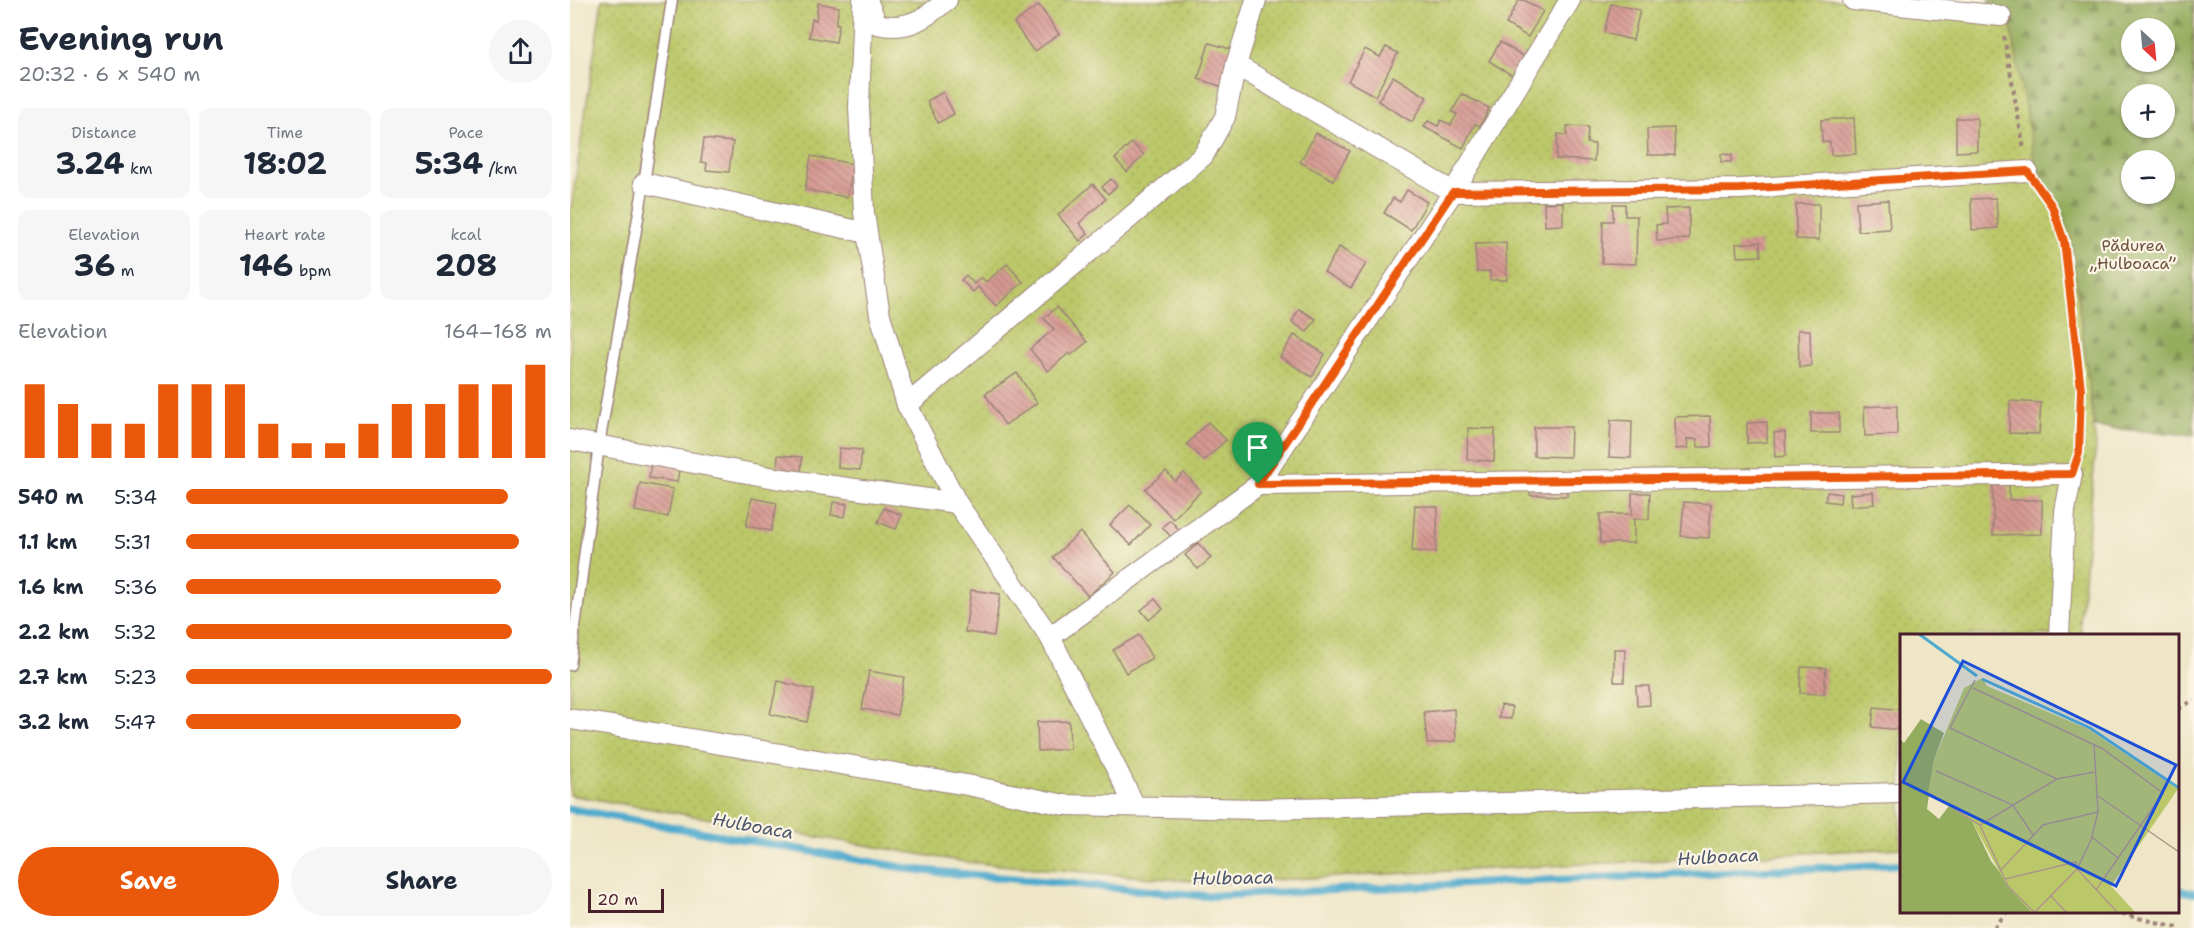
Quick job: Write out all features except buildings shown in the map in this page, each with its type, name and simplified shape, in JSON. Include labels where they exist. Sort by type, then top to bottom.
[{"type":"street","points":[[865,0],[877,24],[892,28],[919,21],[947,0]]},
{"type":"street","points":[[865,0],[859,107],[864,213],[880,315],[907,405],[957,503],[1050,637],[1135,806]]},
{"type":"street","points":[[907,405],[1203,156],[1226,117],[1236,65],[1256,0]]},
{"type":"street","points":[[1050,637],[1258,484],[1453,192],[1570,0]]},
{"type":"street","points":[[1853,0],[2001,16]]},
{"type":"street","points":[[1236,65],[1453,192],[1740,189],[2027,171]]},
{"type":"street","points":[[644,183],[867,232]]},
{"type":"street","points":[[570,440],[775,478],[957,503]]},
{"type":"street","points":[[1258,484],[2072,474],[2066,511],[2059,634]]},
{"type":"street","points":[[570,719],[956,783],[1065,805],[1258,809],[1900,793]]},
{"type":"lane","points":[[570,665],[599,445],[644,183],[672,0]]},
{"type":"path","points":[[2001,16],[2027,171],[2052,206],[2064,241],[2081,389],[2079,453],[2072,474]]},
{"type":"path","points":[[2179,708],[2194,700]]},
{"type":"path","points":[[1994,928],[2006,913]]},
{"type":"path","points":[[2116,913],[2182,928]]},
{"type":"green space","points":[[602,0],[1908,0],[2009,15],[2034,160],[2070,233],[2096,446],[2080,624],[2082,634],[1900,634],[1900,848],[1215,883],[965,862],[570,795],[570,215]]},
{"type":"green space","name":"Pădurea „Hulboaca”","points":[[1989,0],[2194,0],[2194,435],[2094,427],[2070,233],[2034,160],[2009,15],[1991,8]]},
{"type":"waterway","name":"Hulboaca","points":[[570,809],[917,870],[1206,896],[1900,864]]},
{"type":"waterway","name":"Hulboaca","points":[[2179,890],[2194,893]]},
{"type":"route","points":[[2027,171],[2052,206],[2064,241],[2081,389],[2079,453],[2072,474],[1258,484],[1453,192],[1740,189],[2027,171]]}]
